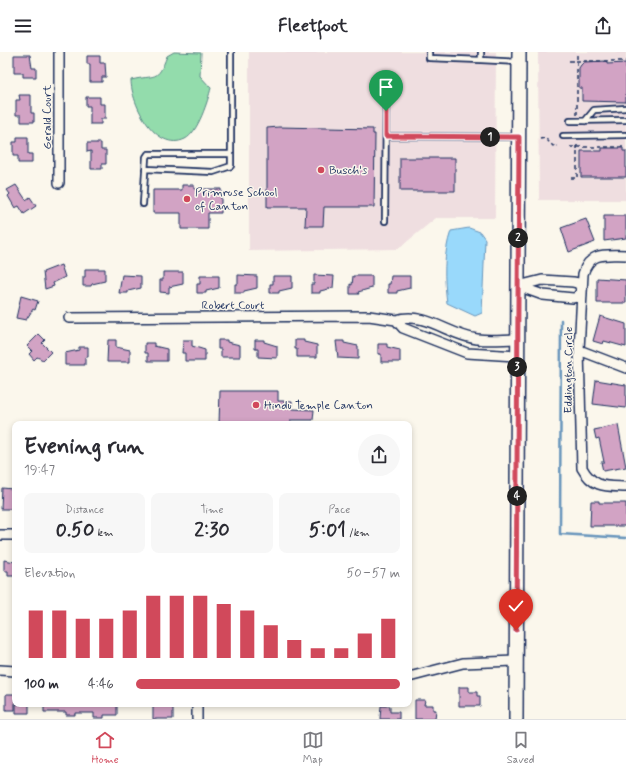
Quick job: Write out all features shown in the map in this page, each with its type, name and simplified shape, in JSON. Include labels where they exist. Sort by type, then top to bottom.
[{"type":"main road","points":[[516,719],[519,57]]},
{"type":"street","name":"Gerald Court","points":[[59,52],[59,183]]},
{"type":"street","name":"Eddington Circle","points":[[626,255],[597,256],[588,261],[584,274],[582,290],[579,350],[582,468],[594,482],[606,486],[626,487]]},
{"type":"street","points":[[542,280],[574,282],[578,283],[582,290],[577,297],[573,298],[543,295],[518,286],[542,280]]},
{"type":"street","name":"Robert Court","points":[[69,318],[369,316],[396,320],[407,317],[424,319],[463,336],[477,339],[517,339]]},
{"type":"street","name":"Robert Court","points":[[396,320],[403,328],[467,353],[517,356]]},
{"type":"street","points":[[579,350],[626,368]]},
{"type":"street","points":[[0,535],[12,535]]},
{"type":"street","points":[[412,676],[463,663],[516,662]]},
{"type":"street","points":[[0,670],[12,671]]},
{"type":"street","points":[[197,707],[197,719]]},
{"type":"lane","points":[[145,169],[213,172],[231,166],[231,52]]},
{"type":"lane","points":[[429,52],[429,58],[481,60],[519,57]]},
{"type":"lane","points":[[481,52],[481,60]]},
{"type":"lane","points":[[385,221],[386,98]]},
{"type":"lane","points":[[585,121],[594,110],[626,108]]},
{"type":"lane","points":[[570,121],[626,120]]},
{"type":"lane","points":[[562,136],[626,135]]},
{"type":"lane","points":[[386,136],[519,137]]},
{"type":"lane","points":[[143,204],[145,169],[148,154],[231,154]]},
{"type":"path","points":[[577,53],[577,116]]},
{"type":"path","points":[[569,61],[626,61]]},
{"type":"path","points":[[540,139],[545,138],[553,146],[558,146]]},
{"type":"path","points":[[571,178],[577,178],[577,140]]},
{"type":"path","points":[[570,147],[626,146]]},
{"type":"shaded area","points":[[249,52],[496,52],[495,218],[436,218],[398,249],[249,251]]},
{"type":"shaded area","points":[[538,52],[626,52],[626,200],[539,200]]},
{"type":"green space","points":[[174,52],[201,53],[200,76],[211,88],[202,116],[190,136],[185,139],[174,141],[164,139],[155,133],[147,124],[135,101],[131,80],[155,76],[164,65],[167,56]]},
{"type":"water","points":[[469,228],[480,232],[485,239],[482,313],[475,316],[447,303],[445,285],[445,258],[451,231]]},
{"type":"building","points":[[14,55],[30,55],[32,68],[36,68],[36,77],[23,77],[23,73],[14,73]]},
{"type":"building","points":[[87,56],[100,56],[100,63],[105,63],[106,77],[102,77],[102,82],[90,82],[90,64],[87,64]]},
{"type":"building","points":[[607,61],[607,64],[626,63],[626,102],[582,101],[582,88],[579,88],[579,68],[584,62]]},
{"type":"building","points":[[19,95],[31,95],[31,113],[34,113],[34,122],[21,122],[21,115],[16,115],[16,100],[20,100]]},
{"type":"building","points":[[86,97],[100,97],[100,104],[105,104],[105,119],[101,119],[101,124],[90,124],[90,106],[86,106]]},
{"type":"building","name":"Busch's","points":[[267,128],[373,129],[373,134],[375,134],[374,207],[324,207],[323,226],[305,226],[306,207],[267,207]]},
{"type":"building","points":[[17,137],[28,137],[28,154],[32,154],[32,163],[18,163],[18,156],[13,156],[13,142],[17,142]]},
{"type":"building","points":[[87,143],[101,143],[101,150],[106,150],[106,164],[102,164],[102,169],[91,169],[91,151],[87,152]]},
{"type":"building","points":[[602,148],[623,148],[623,151],[626,151],[626,177],[581,177],[581,151],[602,151]]},
{"type":"building","points":[[400,158],[455,158],[455,191],[400,191]]},
{"type":"building","points":[[16,185],[26,200],[30,197],[36,206],[24,214],[19,206],[15,208],[8,196],[10,194],[7,190]]},
{"type":"building","name":"Primrose School of Canton","points":[[182,185],[194,185],[194,189],[221,189],[221,213],[208,213],[208,229],[181,229],[181,213],[153,213],[153,190],[182,190]]},
{"type":"building","points":[[604,216],[626,216],[626,238],[604,241]]},
{"type":"building","points":[[586,219],[595,242],[569,252],[561,228]]},
{"type":"building","points":[[61,265],[65,277],[53,283],[54,286],[45,289],[43,272]]},
{"type":"building","points":[[85,269],[105,269],[105,281],[92,284],[91,286],[83,286]]},
{"type":"building","points":[[163,272],[183,272],[183,284],[169,287],[169,293],[160,292],[160,280],[163,280]]},
{"type":"building","points":[[122,275],[141,276],[141,288],[128,291],[128,293],[119,293]]},
{"type":"building","points":[[238,275],[257,276],[257,288],[244,291],[244,293],[235,293],[235,284],[238,284]]},
{"type":"building","points":[[314,275],[334,276],[333,288],[320,291],[320,293],[311,293],[311,284],[314,284]]},
{"type":"building","points":[[200,276],[219,276],[219,288],[206,291],[206,293],[197,293],[197,284],[200,284]]},
{"type":"building","points":[[273,276],[292,276],[292,288],[279,291],[279,293],[270,293],[270,284],[273,284]]},
{"type":"building","points":[[353,276],[372,276],[372,288],[358,292],[359,294],[350,294],[350,284],[352,285]]},
{"type":"building","points":[[391,276],[410,276],[410,288],[397,291],[397,293],[388,293],[388,284],[390,284]]},
{"type":"building","points":[[597,278],[626,280],[626,303],[597,303]]},
{"type":"building","points":[[21,296],[38,301],[35,310],[33,309],[26,320],[16,318]]},
{"type":"building","points":[[600,316],[626,324],[626,347],[604,341],[603,344],[593,341]]},
{"type":"building","points":[[39,334],[45,340],[42,343],[51,352],[43,360],[37,357],[34,360],[29,354],[32,351],[27,346]]},
{"type":"building","points":[[108,340],[116,340],[116,347],[130,350],[130,362],[107,362]]},
{"type":"building","points":[[183,340],[192,340],[192,346],[205,350],[205,361],[185,361],[185,353],[182,353]]},
{"type":"building","points":[[218,340],[227,340],[227,342],[240,345],[240,357],[221,357],[221,349],[218,349]]},
{"type":"building","points":[[255,340],[264,340],[264,342],[277,346],[277,358],[258,357],[258,349],[255,349]]},
{"type":"building","points":[[295,340],[304,340],[304,342],[317,345],[317,357],[297,357]]},
{"type":"building","points":[[336,341],[344,341],[344,343],[358,346],[358,359],[338,358]]},
{"type":"building","points":[[145,343],[154,343],[154,346],[167,349],[167,361],[148,361],[148,353],[145,353]]},
{"type":"building","points":[[378,344],[387,344],[387,347],[400,350],[400,362],[381,362],[381,354],[378,354]]},
{"type":"building","points":[[79,347],[88,347],[88,357],[85,357],[85,365],[65,365],[65,353],[79,350]]},
{"type":"building","points":[[596,380],[626,385],[626,408],[593,404]]},
{"type":"building","name":"Hindu Temple Canton","points":[[220,391],[278,391],[278,401],[292,401],[292,409],[314,410],[313,420],[219,421]]},
{"type":"building","points":[[618,425],[626,467],[603,471],[601,462],[604,462],[599,438],[596,439],[594,430]]},
{"type":"building","points":[[2,488],[12,489],[12,509],[1,509]]},
{"type":"building","points":[[591,501],[599,501],[599,503],[626,503],[626,526],[590,526]]},
{"type":"building","points":[[4,560],[12,561],[12,576],[8,576],[8,571],[4,571]]},
{"type":"building","points":[[459,687],[469,687],[469,692],[477,692],[477,696],[480,696],[480,706],[459,706]]},
{"type":"building","points":[[6,694],[12,694],[12,707],[15,707],[15,710],[6,710]]},
{"type":"building","points":[[415,700],[425,700],[424,705],[433,705],[433,710],[436,710],[435,719],[415,719]]},
{"type":"building","points":[[16,707],[29,707],[29,713],[16,713]]},
{"type":"building","points":[[44,707],[117,707],[117,715],[104,715],[104,718],[94,718],[94,713],[75,713],[75,715],[66,715],[66,712],[44,712]]},
{"type":"building","points":[[153,707],[173,707],[173,719],[153,719]]},
{"type":"building","points":[[381,707],[390,707],[390,712],[399,712],[399,719],[380,719]]},
{"type":"waterway","points":[[561,320],[560,534],[626,538]]},
{"type":"place","name":"Busch's","points":[[321,170]]},
{"type":"place","name":"Primrose School of Canton","points":[[187,199]]},
{"type":"place","name":"Hindu Temple Canton","points":[[256,405]]},
{"type":"route","points":[[386,111],[386,136],[519,137],[516,630]]}]
